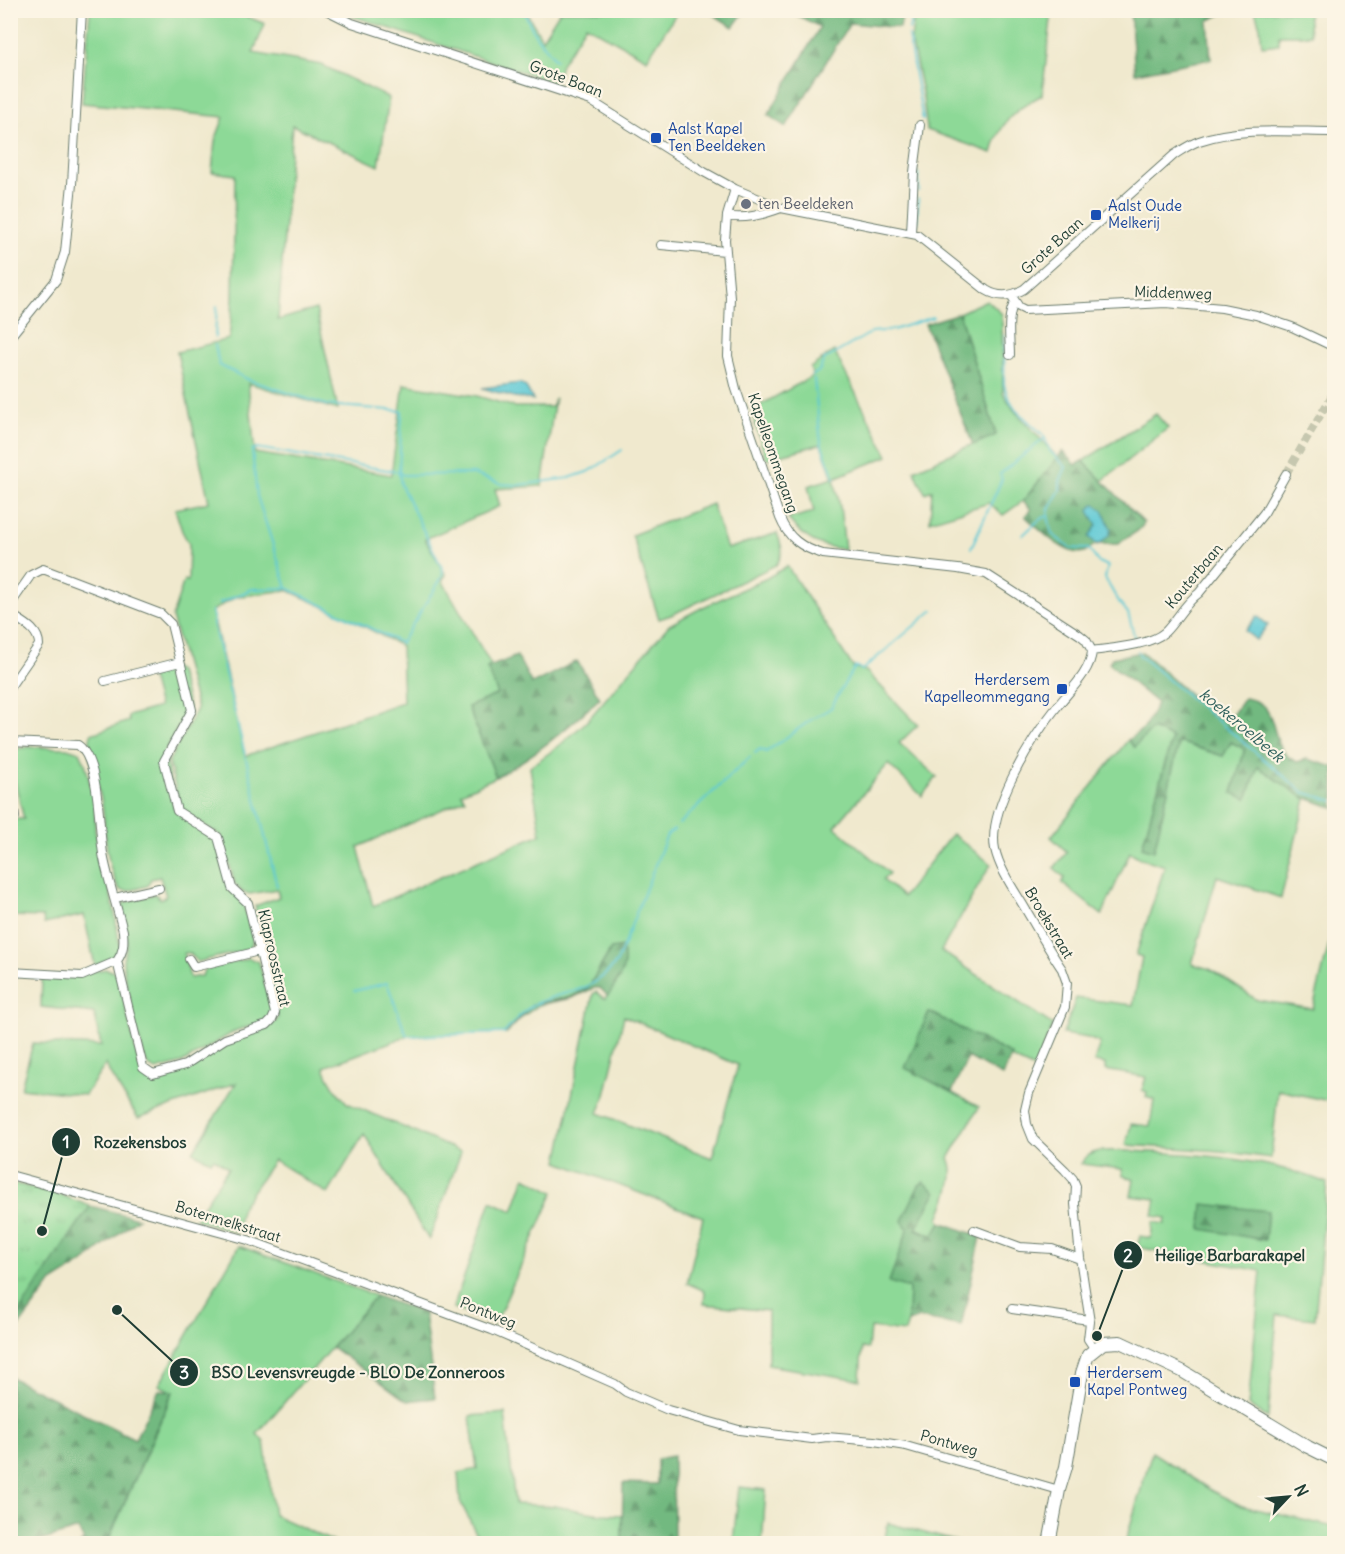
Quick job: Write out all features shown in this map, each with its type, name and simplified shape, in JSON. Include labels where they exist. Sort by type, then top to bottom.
[{"type":"street","points":[[10,337],[56,280],[65,252],[72,184],[82,10]]},
{"type":"street","name":"Grote Baan","points":[[326,10],[352,23],[591,101],[704,172],[735,189],[781,208],[911,233],[923,238],[986,290],[1013,299],[1174,155],[1197,141],[1221,135],[1265,132],[1335,132]]},
{"type":"street","points":[[911,233],[914,172],[920,125]]},
{"type":"street","name":"Kapelleommegang","points":[[735,189],[727,216],[725,251],[730,297],[728,356],[780,518],[789,535],[802,546],[823,554],[958,568],[986,574],[1080,635],[1089,643],[1092,651]]},
{"type":"street","name":"Grote Baan","points":[[727,216],[735,218],[767,213],[781,208]]},
{"type":"street","points":[[661,245],[725,251]]},
{"type":"street","points":[[1010,355],[1013,299]]},
{"type":"street","name":"Middenweg","points":[[1013,299],[1025,310],[1166,303],[1222,308],[1256,315],[1292,327],[1335,347]]},
{"type":"street","name":"Kouterbaan","points":[[1092,651],[1149,641],[1165,632],[1264,513],[1286,474]]},
{"type":"street","name":"Klaproosstraat","points":[[10,605],[31,575],[43,569],[161,614],[171,624],[192,710],[164,761],[177,811],[218,837],[232,888],[248,903],[275,1013],[267,1025],[225,1039],[185,1065],[153,1074],[148,1071],[141,1062],[117,962],[124,943],[100,836],[99,804],[87,754],[78,745],[10,742]]},
{"type":"street","points":[[10,614],[36,633],[39,645],[10,687]]},
{"type":"street","name":"Broekstraat","points":[[1092,651],[1088,667],[1046,720],[1026,752],[996,816],[994,831],[995,847],[1003,869],[1062,969],[1067,983],[1065,1007],[1029,1093],[1025,1110],[1033,1140],[1065,1170],[1076,1186],[1075,1204],[1080,1260],[1089,1320],[1088,1339],[1094,1348]]},
{"type":"street","points":[[105,681],[180,662]]},
{"type":"street","points":[[10,781],[15,817]]},
{"type":"street","points":[[115,898],[159,888]]},
{"type":"street","points":[[189,959],[194,968],[260,951]]},
{"type":"street","points":[[10,972],[82,976],[117,962]]},
{"type":"street","name":"Botermelkstraat","points":[[10,1175],[248,1240],[432,1308]]},
{"type":"street","points":[[974,1230],[1020,1246],[1053,1249],[1080,1260]]},
{"type":"street","name":"Pontweg","points":[[432,1308],[492,1330],[615,1384],[626,1392],[696,1419],[739,1430],[812,1438],[874,1441],[906,1446],[1059,1490]]},
{"type":"street","points":[[1012,1309],[1089,1320]]},
{"type":"street","points":[[1049,1544],[1059,1490],[1066,1467],[1082,1373],[1088,1355],[1103,1343],[1120,1342],[1182,1371],[1298,1442],[1335,1460]]},
{"type":"green space","points":[[1130,10],[1227,11],[1208,21],[1211,59],[1135,73]]},
{"type":"green space","points":[[90,11],[233,11],[265,24],[253,53],[322,65],[389,98],[379,166],[292,125],[278,320],[316,309],[338,410],[248,383],[255,453],[391,475],[404,384],[477,396],[515,407],[552,407],[555,398],[542,486],[495,489],[500,506],[425,539],[446,575],[442,580],[491,665],[487,668],[498,694],[468,708],[496,777],[461,793],[465,799],[358,847],[373,906],[541,834],[530,767],[586,722],[669,625],[787,566],[853,667],[866,671],[918,725],[899,743],[937,777],[922,796],[888,764],[835,827],[889,873],[883,880],[903,897],[952,834],[991,864],[941,951],[1053,1025],[1034,1069],[1011,1058],[1012,1055],[929,1012],[906,1068],[979,1107],[949,1158],[951,1181],[939,1219],[941,1222],[933,1236],[916,1228],[936,1192],[908,1229],[890,1280],[909,1288],[908,1322],[905,1332],[870,1328],[868,1349],[862,1348],[860,1380],[768,1365],[768,1311],[704,1304],[705,1291],[687,1283],[703,1217],[558,1162],[593,994],[596,992],[605,999],[622,972],[611,949],[588,988],[571,997],[533,1004],[504,1033],[407,1036],[324,1067],[328,1077],[347,1103],[461,1152],[429,1240],[364,1134],[328,1194],[274,1160],[242,1206],[236,1232],[195,1219],[228,1168],[214,1158],[211,1161],[193,1152],[236,1083],[138,1118],[106,1064],[85,1095],[21,1088],[33,1043],[101,1046],[94,1013],[41,1007],[42,978],[107,969],[118,974],[139,1065],[147,1075],[160,1078],[186,1068],[244,1034],[267,1029],[278,1019],[255,906],[279,897],[277,889],[250,894],[242,892],[235,884],[221,836],[182,811],[169,761],[197,709],[172,617],[184,580],[188,581],[189,544],[175,509],[209,502],[177,352],[229,339],[233,300],[235,175],[212,172],[215,141],[224,117],[82,103]],"holes":[[[287,590],[349,618],[401,646],[403,702],[245,756],[212,611],[235,597]],[[624,1016],[738,1065],[712,1158],[598,1113],[604,1099]]]},
{"type":"green space","points":[[337,11],[527,11],[542,39],[560,11],[678,11],[647,59],[586,25],[561,64],[556,83]]},
{"type":"green space","points":[[708,11],[745,11],[733,27]]},
{"type":"green space","points":[[789,11],[813,11],[826,14],[833,11],[903,11],[900,28],[850,23],[786,127],[768,115],[820,27]]},
{"type":"green space","points":[[915,11],[1052,11],[1042,95],[1009,118],[999,133],[992,153],[927,130],[911,39]]},
{"type":"green space","points":[[1255,11],[1308,11],[1310,35],[1279,35],[1279,44],[1262,46]]},
{"type":"green space","points":[[987,300],[1002,314],[1003,393],[1014,410],[1058,458],[1023,501],[1003,515],[989,503],[930,521],[932,490],[925,493],[914,470],[996,434],[959,313]]},
{"type":"green space","points":[[959,313],[996,435],[973,445],[925,324]]},
{"type":"green space","points":[[834,351],[888,456],[834,478],[845,549],[813,541],[788,519],[814,512],[808,486],[833,478],[821,444],[766,459],[751,410],[813,376],[810,368]]},
{"type":"green space","points":[[1156,414],[1168,428],[1102,481],[1083,461]]},
{"type":"green space","points":[[1063,451],[1076,465],[1083,461],[1144,523],[1139,530],[1119,544],[1095,545],[1077,553],[1052,540],[1025,516],[1031,509],[1023,501]]},
{"type":"green space","points":[[712,504],[727,549],[777,533],[782,549],[781,556],[776,565],[659,619],[632,535]]},
{"type":"green space","points":[[1142,652],[1214,716],[1229,720],[1244,698],[1257,702],[1265,708],[1280,746],[1287,755],[1297,762],[1307,759],[1334,767],[1334,808],[1301,796],[1258,767],[1247,799],[1232,793],[1245,749],[1231,742],[1223,756],[1179,742],[1154,851],[1142,847],[1172,738],[1153,729],[1134,747],[1128,740],[1144,728],[1157,703],[1109,663],[1112,658]]},
{"type":"green space","points":[[517,656],[532,684],[577,661],[600,698],[551,741],[496,777],[468,707],[498,694],[487,668]]},
{"type":"green space","points":[[172,667],[179,672],[189,707],[165,751],[174,809],[213,837],[218,846],[230,887],[243,902],[253,940],[250,949],[197,962],[190,953],[184,953],[190,978],[202,976],[204,970],[249,958],[259,962],[272,1011],[263,1023],[237,1030],[182,1063],[156,1070],[149,1066],[145,1059],[129,997],[123,961],[127,943],[123,903],[155,894],[161,899],[166,896],[160,877],[151,879],[147,886],[128,891],[120,890],[115,880],[109,859],[102,803],[91,760],[90,742],[91,734],[129,721],[128,716],[159,707],[150,674]]},
{"type":"green space","points":[[1152,729],[1172,738],[1142,847],[1154,850],[1179,742],[1223,756],[1231,742],[1245,749],[1232,793],[1258,767],[1306,799],[1281,898],[1217,876],[1192,964],[1210,969],[1257,1000],[1313,1009],[1334,924],[1334,1102],[1278,1090],[1271,1158],[1221,1151],[1126,1145],[1131,1124],[1150,1126],[1154,1100],[1146,1097],[1147,1092],[1142,1090],[1146,1077],[1105,1070],[1105,1064],[1094,1062],[1100,1043],[1088,1038],[1063,1034],[1076,998],[1133,1005],[1142,957],[1136,955],[1165,866],[1140,858],[1130,852],[1102,915],[1062,883],[1065,878],[1054,868],[1067,852],[1051,837],[1128,740],[1134,747]]},
{"type":"green space","points":[[67,748],[80,752],[85,763],[95,803],[95,831],[114,909],[120,948],[117,954],[95,966],[84,915],[44,924],[43,917],[11,916],[11,819],[24,819],[14,778],[15,749]]},
{"type":"green space","points":[[622,947],[624,967],[608,996],[600,988],[594,988],[572,998],[539,1005],[522,1017],[507,1033],[504,1033],[533,1004],[571,997],[588,988],[611,949]]},
{"type":"green space","points":[[929,1012],[1012,1055],[1002,1076],[968,1057],[952,1092],[905,1068]]},
{"type":"green space","points":[[1127,1151],[1229,1158],[1254,1162],[1279,1167],[1327,1183],[1315,1319],[1277,1315],[1268,1418],[1248,1406],[1261,1271],[1137,1247],[1140,1236],[1151,1238],[1153,1222],[1165,1224],[1166,1218],[1153,1216],[1156,1199],[1131,1196],[1134,1179],[1123,1176],[1122,1169],[1081,1164],[1095,1152]]},
{"type":"green space","points":[[525,1177],[554,1192],[495,1324],[453,1308],[491,1201],[513,1211]]},
{"type":"green space","points":[[924,1182],[936,1192],[916,1229],[933,1236],[941,1222],[981,1237],[961,1326],[919,1318],[908,1322],[909,1288],[889,1282],[908,1229],[902,1221],[919,1185]]},
{"type":"green space","points":[[11,1183],[55,1193],[90,1206],[11,1324]]},
{"type":"green space","points":[[1203,1204],[1268,1211],[1265,1240],[1201,1229]]},
{"type":"green space","points":[[90,1206],[138,1218],[81,1264],[52,1282],[11,1337],[10,1280],[56,1257]]},
{"type":"green space","points":[[239,1246],[376,1296],[257,1434],[264,1441],[274,1515],[336,1543],[107,1544],[173,1392],[159,1385]]},
{"type":"green space","points":[[376,1296],[424,1313],[435,1398],[407,1401],[332,1347]]},
{"type":"green space","points":[[10,1377],[135,1439],[159,1390],[173,1391],[107,1543],[80,1543],[84,1541],[78,1529],[35,1543],[22,1543],[11,1527]]},
{"type":"green space","points":[[505,1413],[515,1504],[554,1506],[600,1514],[622,1515],[622,1543],[481,1543],[460,1501],[458,1473],[477,1469],[470,1416]]},
{"type":"green space","points":[[1152,1452],[1212,1491],[1242,1506],[1334,1527],[1334,1543],[1125,1543]]},
{"type":"green space","points":[[673,1456],[674,1543],[622,1543],[623,1483],[657,1484],[657,1459]]},
{"type":"green space","points":[[739,1487],[766,1490],[762,1543],[733,1543]]},
{"type":"green space","points":[[888,1523],[962,1543],[884,1543]]},
{"type":"water","points":[[520,383],[526,387],[533,400],[482,388]]},
{"type":"water","points":[[1095,504],[1103,510],[1111,529],[1109,535],[1100,544],[1096,544],[1089,537],[1097,525],[1089,511]]},
{"type":"water","points":[[1257,616],[1268,625],[1256,640],[1245,631]]},
{"type":"waterway","points":[[523,10],[536,36],[556,60]]},
{"type":"waterway","points":[[909,30],[913,10]]},
{"type":"waterway","points":[[908,35],[923,120]]},
{"type":"waterway","points":[[918,173],[919,191]]},
{"type":"waterway","points":[[917,224],[918,199]]},
{"type":"waterway","points":[[215,337],[217,306]]},
{"type":"waterway","points":[[812,376],[819,371],[824,360],[872,332],[893,330],[933,317]]},
{"type":"waterway","name":"koekeroelbeek","points":[[1005,335],[1004,384],[1007,395],[1016,410],[1044,436],[1050,451],[1066,467],[1060,481],[1060,490],[1049,509],[1048,516],[1052,534],[1070,548],[1089,549],[1098,562],[1108,566],[1105,578],[1128,613],[1135,639]]},
{"type":"waterway","points":[[215,345],[219,365],[249,380],[326,405],[402,411],[399,472],[401,485],[443,570],[442,577],[401,643],[287,588]]},
{"type":"waterway","points":[[814,379],[821,443],[834,478]]},
{"type":"waterway","points":[[971,548],[1002,479],[1000,474],[1045,438]]},
{"type":"waterway","points":[[220,603],[252,589],[287,588],[257,496],[252,450],[257,448],[399,472],[403,475],[473,474],[502,484],[519,485],[569,478],[590,471],[622,450]]},
{"type":"waterway","points":[[1023,535],[1040,519],[1048,516]]},
{"type":"waterway","points":[[755,753],[760,749],[766,752],[831,708],[856,666],[862,670],[933,610]]},
{"type":"waterway","points":[[212,611],[277,886]]},
{"type":"waterway","name":"koekeroelbeek","points":[[1138,651],[1140,656],[1303,792],[1334,801]]},
{"type":"waterway","points":[[679,824],[750,757]]},
{"type":"waterway","points":[[354,991],[387,983],[407,1036],[504,1033],[531,1006],[588,986],[607,973],[617,962],[667,835],[674,830]]},
{"type":"tunnel","points":[[1286,474],[1334,392]]},
{"type":"place","name":"Aalst Kapel Ten Beeldeken","points":[[656,138]]},
{"type":"place","name":"ten Beeldeken","points":[[746,204]]},
{"type":"place","name":"Aalst Oude Melkerij","points":[[1096,215]]},
{"type":"place","name":"Herdersem Kapelleommegang","points":[[1062,689]]},
{"type":"place","name":"Rozekensbos","points":[[42,1231]]},
{"type":"place","name":"BSO Levensvreugde - BLO De Zonneroos","points":[[117,1310]]},
{"type":"place","name":"Heilige Barbarakapel","points":[[1097,1336]]},
{"type":"place","name":"Herdersem Kapel Pontweg","points":[[1075,1382]]}]
